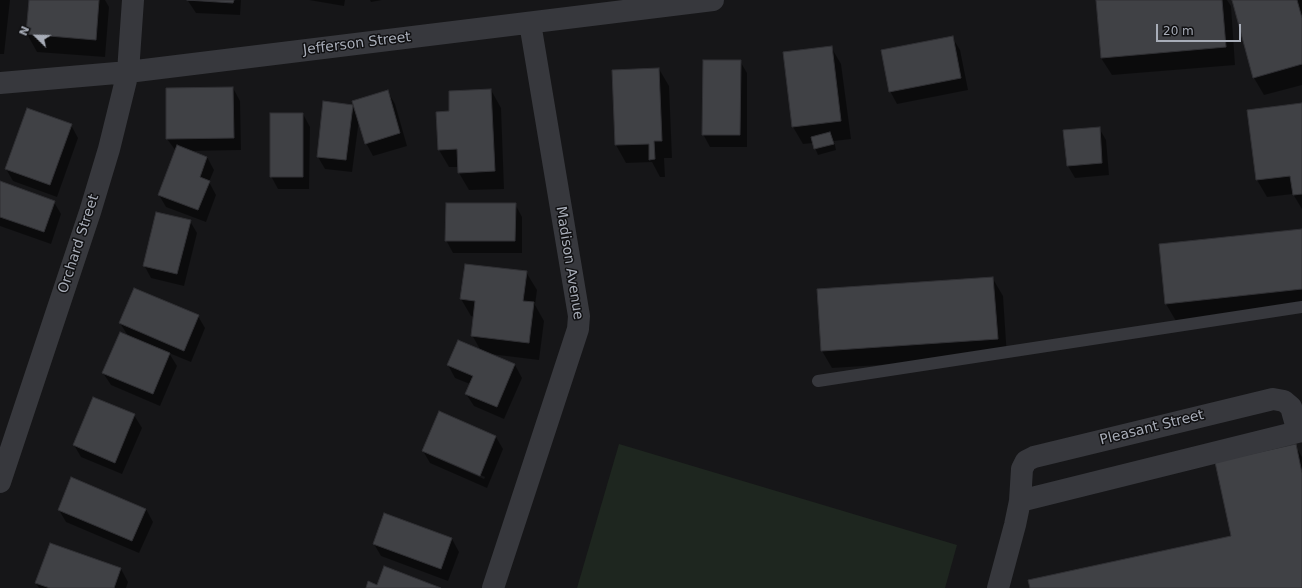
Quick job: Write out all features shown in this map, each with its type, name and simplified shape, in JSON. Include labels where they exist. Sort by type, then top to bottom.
[{"type":"street","name":"Orchard Street","points":[[0,482],[90,212],[109,149],[128,72],[133,0]]},
{"type":"street","name":"Jefferson Street","points":[[0,83],[128,72],[713,0]]},
{"type":"street","name":"Madison Avenue","points":[[493,588],[578,329],[579,316],[530,23]]},
{"type":"street","name":"Pleasant Street","points":[[998,588],[1015,525],[1020,501],[1022,469],[1026,461],[1034,457],[1273,399],[1284,401],[1291,407],[1300,432],[1020,501]]},
{"type":"lane","points":[[818,381],[1302,307]]},
{"type":"shaded area","points":[[619,444],[957,545],[945,588],[577,588]]},
{"type":"building","points":[[29,0],[99,0],[96,40],[26,34]]},
{"type":"building","points":[[187,0],[234,0],[233,3]]},
{"type":"building","points":[[1096,0],[1222,0],[1226,47],[1101,58]]},
{"type":"building","points":[[1232,0],[1297,0],[1302,18],[1302,64],[1253,78]]},
{"type":"building","points":[[953,36],[961,78],[889,92],[881,50]]},
{"type":"building","points":[[832,46],[841,121],[792,127],[783,52]]},
{"type":"building","points":[[703,60],[741,60],[740,135],[702,135]]},
{"type":"building","points":[[659,68],[662,141],[654,141],[655,159],[649,160],[649,144],[615,145],[612,70]]},
{"type":"building","points":[[233,87],[234,138],[166,139],[166,88]]},
{"type":"building","points":[[491,89],[495,171],[458,173],[457,149],[438,150],[436,112],[449,111],[449,91]]},
{"type":"building","points":[[388,90],[400,133],[365,144],[352,101]]},
{"type":"building","points":[[323,101],[353,105],[346,160],[317,157]]},
{"type":"building","points":[[1302,103],[1302,194],[1293,195],[1290,176],[1256,180],[1247,110]]},
{"type":"building","points":[[27,108],[72,124],[50,185],[5,169]]},
{"type":"building","points":[[270,113],[303,113],[303,177],[270,177]]},
{"type":"building","points":[[1100,127],[1102,163],[1067,166],[1063,130]]},
{"type":"building","points":[[830,132],[834,144],[814,149],[811,137]]},
{"type":"building","points":[[177,145],[207,157],[200,177],[210,181],[198,210],[158,195]]},
{"type":"building","points":[[0,181],[55,201],[44,232],[0,217]]},
{"type":"building","points":[[446,203],[516,203],[515,241],[445,241]]},
{"type":"building","points":[[156,212],[191,220],[177,274],[143,266]]},
{"type":"building","points":[[1302,229],[1302,289],[1165,304],[1159,244]]},
{"type":"building","points":[[465,264],[527,271],[523,301],[534,302],[529,343],[471,336],[475,301],[460,299]]},
{"type":"building","points":[[993,277],[998,339],[821,351],[817,289]]},
{"type":"building","points":[[134,288],[199,315],[184,351],[119,323]]},
{"type":"building","points":[[120,332],[170,353],[153,394],[102,373]]},
{"type":"building","points":[[458,340],[515,364],[497,407],[465,394],[473,376],[447,365]]},
{"type":"building","points":[[93,397],[135,414],[115,463],[73,445]]},
{"type":"building","points":[[439,411],[496,436],[480,476],[422,451]]},
{"type":"building","points":[[1296,444],[1302,473],[1302,588],[1030,588],[1028,580],[1231,536],[1215,462]]},
{"type":"building","points":[[71,477],[146,509],[132,541],[58,510]]},
{"type":"building","points":[[384,513],[452,538],[441,569],[373,544]]},
{"type":"building","points":[[50,543],[121,568],[114,588],[50,588],[35,583]]},
{"type":"building","points":[[384,566],[441,588],[366,588],[368,581],[377,585]]}]
